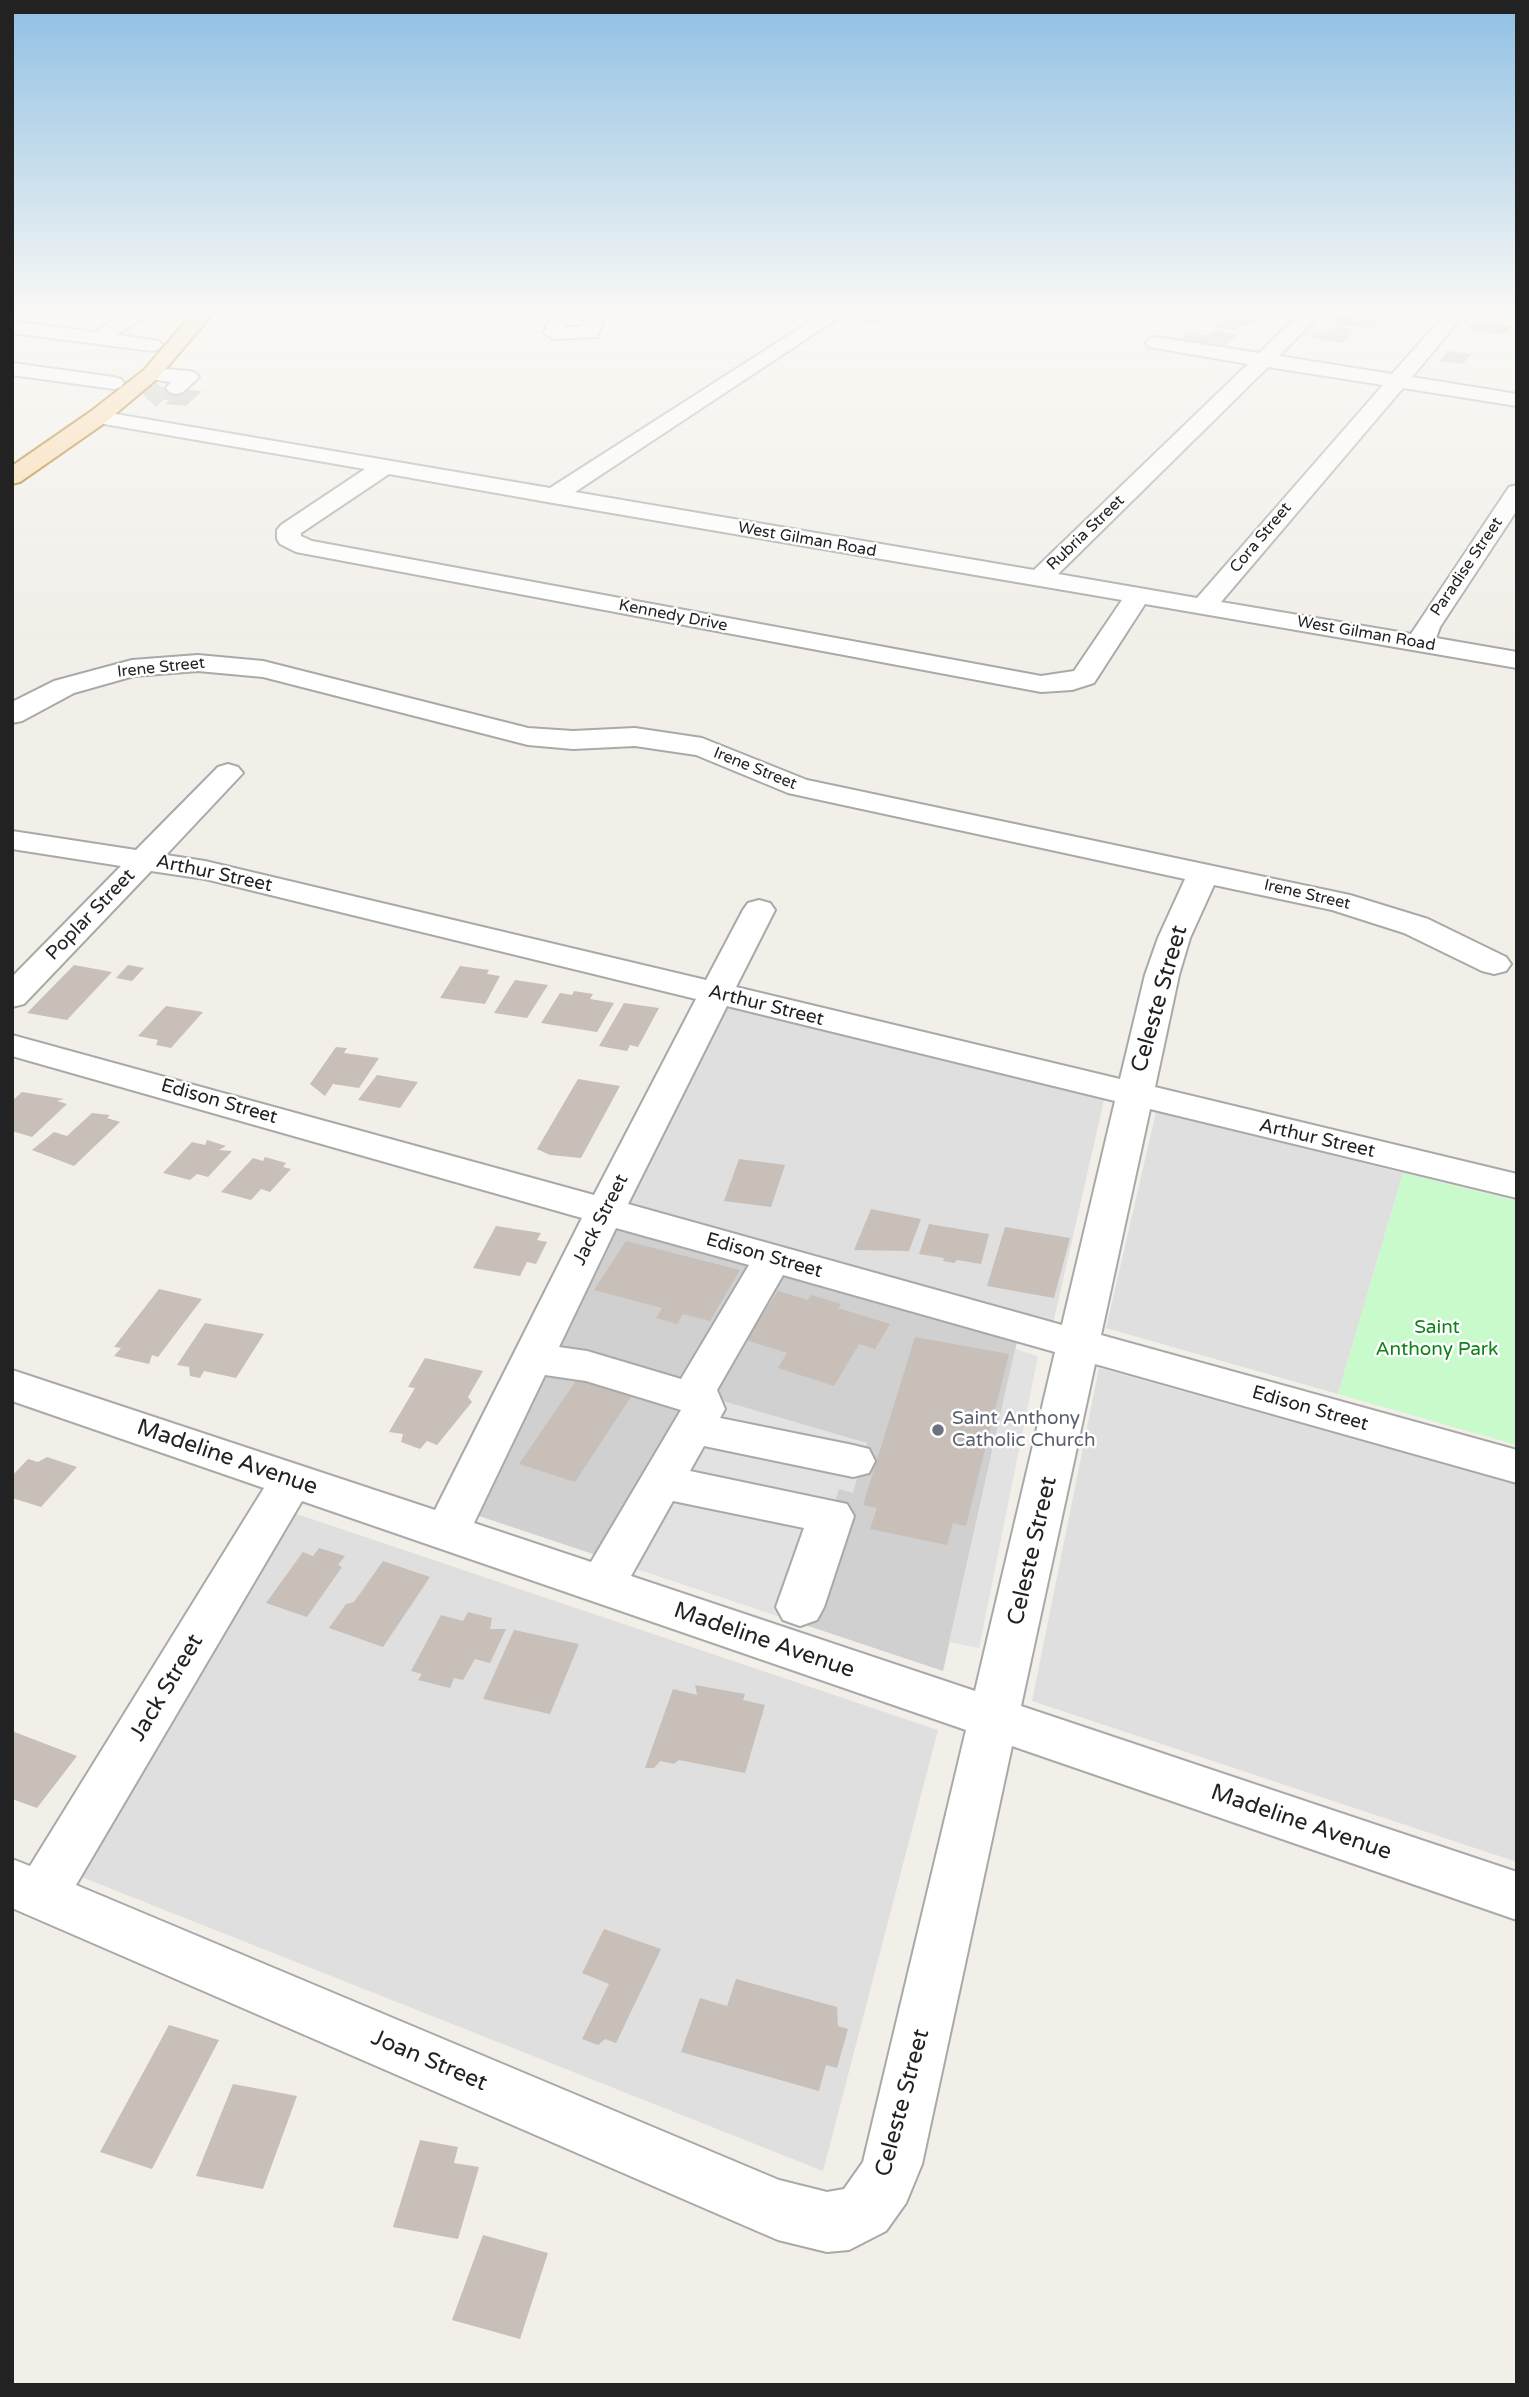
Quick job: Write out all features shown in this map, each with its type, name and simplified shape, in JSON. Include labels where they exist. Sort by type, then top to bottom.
[{"type":"main road","points":[[12,456],[57,424]]},
{"type":"main road","points":[[12,477],[87,424]]},
{"type":"street","name":"West Gilman Road","points":[[251,424],[384,467],[1517,660]]},
{"type":"street","points":[[553,496],[664,424]]},
{"type":"street","name":"Rubria Street","points":[[1039,579],[1198,424]]},
{"type":"street","name":"Cora Street","points":[[1203,607],[1360,424]]},
{"type":"street","name":"Kennedy Drive","points":[[384,467],[289,530],[289,540],[318,550],[1041,684],[1072,682],[1084,677],[1137,596]]},
{"type":"street","name":"Paradise Street","points":[[1421,644],[1427,627],[1517,492]]},
{"type":"street","name":"Irene Street","points":[[12,715],[54,691],[102,675],[181,663],[233,664],[263,668],[528,736],[573,740],[647,738],[702,747],[799,787],[1339,902],[1416,926],[1494,964]]},
{"type":"street","name":"Poplar Street","points":[[12,998],[228,773]]},
{"type":"street","name":"Arthur Street","points":[[12,840],[205,870],[1517,1186]]},
{"type":"street","name":"Celeste Street","points":[[849,2220],[864,2210],[885,2182],[892,2164],[1080,1344],[1133,1094],[1162,975],[1174,938],[1203,873]]},
{"type":"street","name":"Jack Street","points":[[446,1533],[605,1211],[759,910]]},
{"type":"street","name":"Edison Street","points":[[12,1045],[1517,1467]]},
{"type":"street","points":[[601,1586],[661,1482],[692,1412],[773,1258]]},
{"type":"street","points":[[533,1358],[587,1366],[692,1412],[853,1461]]},
{"type":"street","name":"Madeline Avenue","points":[[12,1385],[1517,1896]]},
{"type":"street","name":"Jack Street","points":[[27,1889],[292,1480]]},
{"type":"street","points":[[661,1482],[831,1516],[800,1607]]},
{"type":"street","name":"Joan Street","points":[[27,1889],[778,2210],[827,2222],[849,2220]]},
{"type":"shaded area","points":[[722,1006],[1104,1100],[1053,1324],[624,1203]]},
{"type":"shaded area","points":[[1156,1112],[1403,1173],[1338,1394],[1106,1328]]},
{"type":"shaded area","points":[[616,1228],[1017,1342],[943,1671],[476,1515]]},
{"type":"shaded area","points":[[1015,1349],[1038,1356],[979,1648],[949,1642]]},
{"type":"shaded area","points":[[1099,1368],[1517,1485],[1517,1862],[1032,1701]]},
{"type":"shaded area","points":[[720,1400],[867,1443],[853,1493],[839,1489],[833,1509],[817,1505],[781,1617],[635,1568]]},
{"type":"shaded area","points":[[291,1512],[938,1730],[823,2171],[79,1876]]},
{"type":"green space","name":"Saint Anthony Park","points":[[1403,1173],[1517,1201],[1517,1445],[1338,1394]]},
{"type":"building","points":[[74,965],[112,972],[67,1020],[27,1013]]},
{"type":"building","points":[[128,965],[144,968],[132,981],[116,978]]},
{"type":"building","points":[[460,966],[489,970],[487,974],[500,976],[485,1004],[440,998]]},
{"type":"building","points":[[515,980],[548,985],[527,1018],[494,1013]]},
{"type":"building","points":[[574,991],[593,994],[590,999],[614,1003],[597,1032],[541,1023],[560,993],[572,995]]},
{"type":"building","points":[[624,1003],[659,1008],[638,1047],[630,1045],[627,1051],[599,1046]]},
{"type":"building","points":[[166,1006],[203,1012],[171,1048],[156,1045],[158,1040],[138,1036]]},
{"type":"building","points":[[336,1047],[347,1048],[344,1053],[379,1058],[359,1088],[333,1084],[325,1096],[310,1084]]},
{"type":"building","points":[[377,1075],[418,1082],[400,1108],[358,1100]]},
{"type":"building","points":[[578,1079],[620,1086],[581,1158],[550,1155],[537,1149]]},
{"type":"building","points":[[22,1092],[64,1099],[57,1101],[67,1104],[32,1137],[12,1131],[12,1101]]},
{"type":"building","points":[[92,1113],[110,1115],[107,1118],[120,1122],[74,1166],[32,1150],[54,1132],[67,1136]]},
{"type":"building","points":[[207,1140],[226,1146],[219,1150],[232,1151],[208,1177],[197,1174],[190,1180],[163,1173],[192,1142],[205,1145]]},
{"type":"building","points":[[265,1157],[286,1163],[283,1167],[291,1169],[270,1192],[261,1189],[251,1200],[221,1192],[253,1158],[263,1161]]},
{"type":"building","points":[[739,1159],[785,1165],[771,1207],[724,1201]]},
{"type":"building","points":[[871,1209],[921,1219],[909,1251],[854,1250]]},
{"type":"building","points":[[929,1224],[989,1234],[981,1264],[957,1260],[954,1263],[943,1261],[944,1258],[919,1254]]},
{"type":"building","points":[[496,1226],[541,1233],[537,1240],[547,1242],[536,1264],[527,1262],[520,1276],[473,1268]]},
{"type":"building","points":[[1005,1227],[1070,1238],[1054,1298],[987,1286]]},
{"type":"building","points":[[626,1241],[740,1270],[710,1321],[683,1314],[677,1324],[656,1318],[662,1308],[594,1290]]},
{"type":"building","points":[[159,1289],[202,1299],[158,1357],[152,1355],[149,1364],[114,1356],[121,1348],[114,1347]]},
{"type":"building","points":[[778,1291],[808,1300],[811,1295],[841,1304],[838,1308],[890,1324],[875,1349],[859,1344],[834,1386],[778,1368],[787,1353],[746,1340]]},
{"type":"building","points":[[205,1323],[264,1334],[236,1378],[204,1371],[200,1378],[190,1376],[189,1367],[177,1365]]},
{"type":"building","name":"Saint Anthony Catholic Church","points":[[915,1337],[1009,1354],[966,1526],[953,1523],[947,1545],[870,1529],[877,1508],[863,1505]]},
{"type":"building","points":[[425,1358],[483,1371],[468,1397],[472,1402],[437,1445],[427,1441],[420,1449],[401,1442],[403,1434],[389,1432],[415,1388],[408,1387]]},
{"type":"building","points":[[582,1372],[636,1389],[575,1482],[519,1464]]},
{"type":"building","points":[[47,1457],[77,1467],[41,1507],[12,1498],[12,1476],[28,1459],[38,1462]]},
{"type":"building","points":[[319,1548],[345,1556],[338,1565],[342,1567],[307,1617],[266,1603],[303,1552],[313,1556]]},
{"type":"building","points":[[383,1561],[430,1577],[383,1647],[329,1628],[346,1604],[354,1602]]},
{"type":"building","points":[[468,1612],[492,1618],[490,1629],[506,1629],[490,1663],[475,1659],[463,1680],[454,1678],[450,1688],[418,1680],[422,1674],[411,1671],[441,1615],[463,1621]]},
{"type":"building","points":[[514,1630],[579,1644],[550,1714],[483,1699]]},
{"type":"building","points":[[695,1685],[745,1694],[743,1700],[765,1705],[745,1773],[679,1760],[674,1764],[660,1761],[654,1768],[645,1768],[673,1689],[697,1695]]},
{"type":"building","points":[[12,1731],[77,1756],[37,1808],[12,1799]]},
{"type":"building","points":[[604,1929],[661,1949],[616,2043],[605,2039],[598,2045],[582,2039],[609,1984],[582,1973]]},
{"type":"building","points":[[736,1979],[837,2007],[838,2026],[848,2029],[837,2068],[826,2065],[819,2091],[681,2052],[700,1998],[727,2006]]},
{"type":"building","points":[[169,2025],[219,2040],[152,2169],[100,2152]]},
{"type":"building","points":[[233,2084],[297,2096],[263,2189],[196,2176]]},
{"type":"building","points":[[420,2140],[458,2147],[454,2163],[479,2167],[458,2239],[393,2227]]},
{"type":"building","points":[[483,2235],[548,2253],[520,2339],[452,2320]]},
{"type":"place","name":"Saint Anthony Catholic Church","points":[[938,1430]]}]
